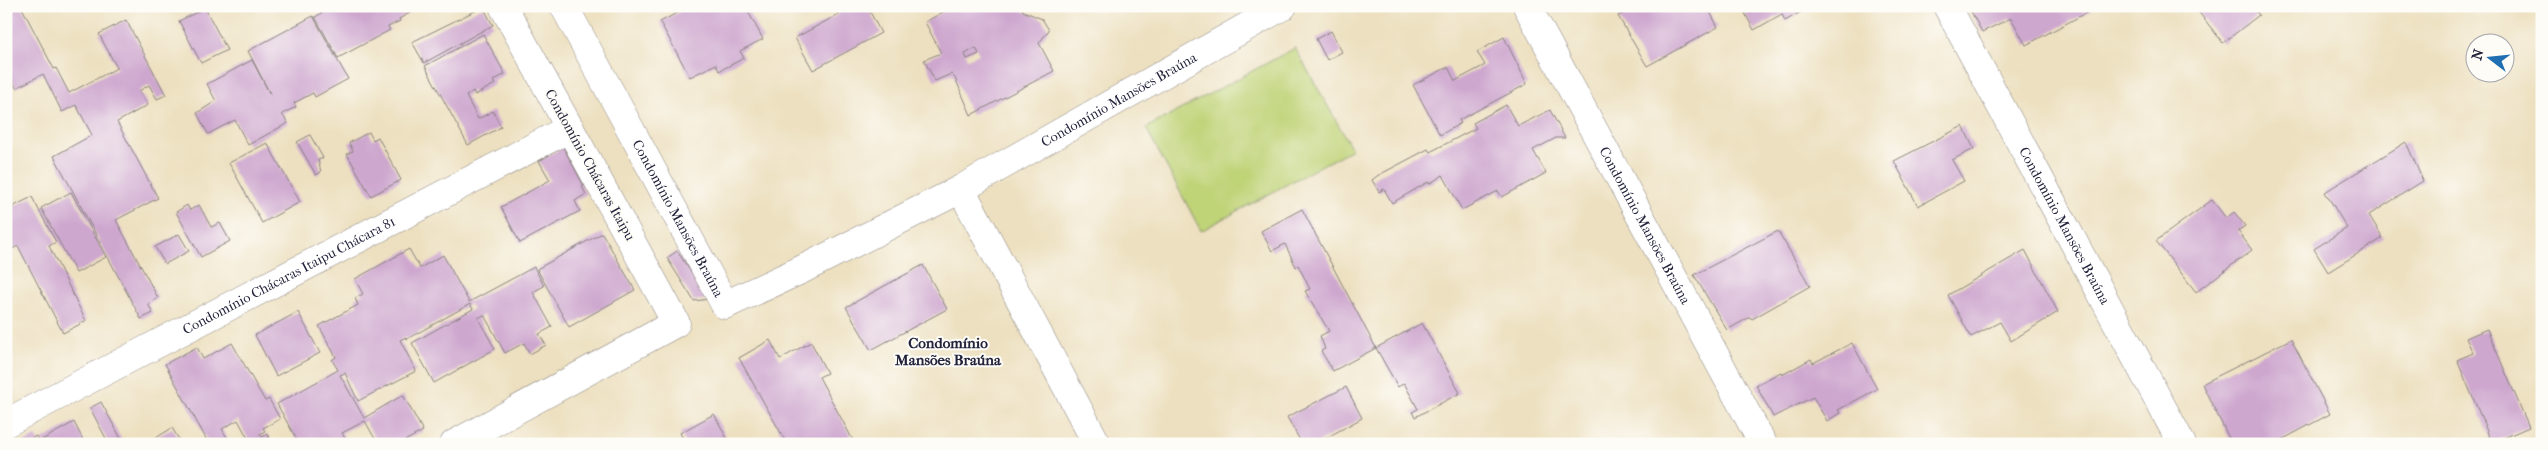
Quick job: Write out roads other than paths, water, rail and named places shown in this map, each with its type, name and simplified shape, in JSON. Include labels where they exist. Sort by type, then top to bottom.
[{"type":"street","name":"Condomínio Chácaras Itaipu","points":[[454,444],[676,323],[503,6]]},
{"type":"street","name":"Condomínio Mansões Braúna","points":[[564,6],[725,305],[803,269],[961,188],[1278,7]]},
{"type":"street","name":"Condomínio Mansões Braúna","points":[[1527,6],[1763,444]]},
{"type":"street","name":"Condomínio Mansões Braúna","points":[[1947,6],[2182,444]]},
{"type":"street","name":"Condomínio Chácaras Itaipu Chácara 81","points":[[6,423],[570,128]]},
{"type":"street","points":[[961,188],[1097,444]]},
{"type":"district","name":"Condomínio Mansões Braúna","points":[[948,352]]}]
